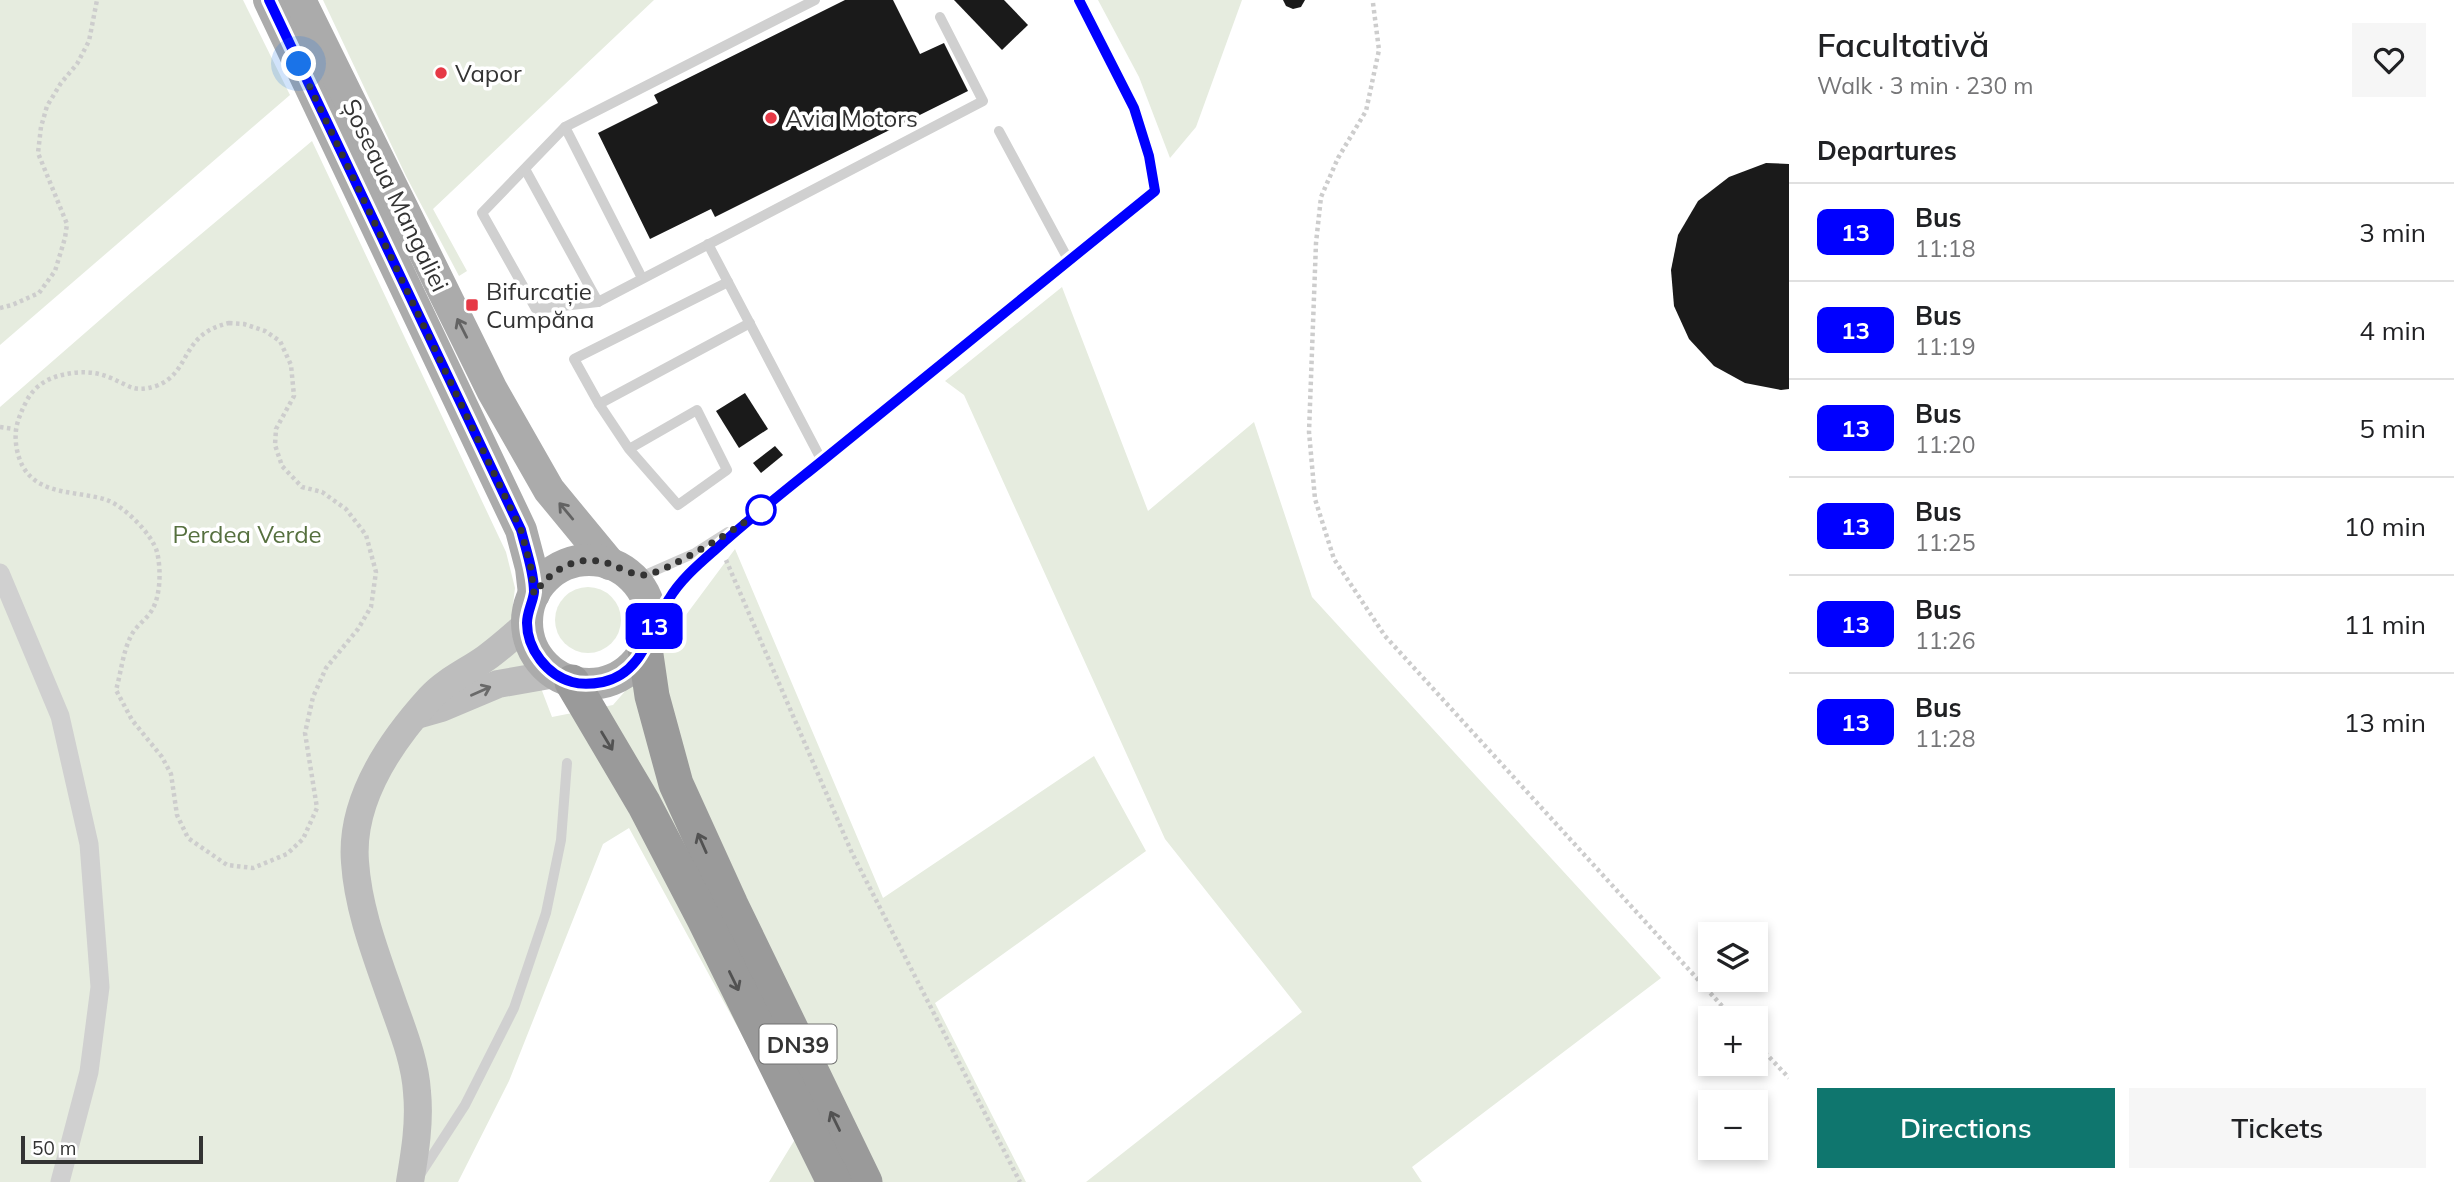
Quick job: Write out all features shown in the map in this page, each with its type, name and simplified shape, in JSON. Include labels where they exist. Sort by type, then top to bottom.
[{"type":"highway","name":"DN39","points":[[648,640],[652,696],[676,784],[731,905],[865,1182]]},
{"type":"highway","name":"DN39","points":[[563,678],[644,804],[834,1182]]},
{"type":"main road","name":"Șoseaua Mangaliei","points":[[269,0],[521,530],[531,568],[534,594]]},
{"type":"main road","name":"Șoseaua Mangaliei","points":[[300,0],[492,390],[549,490],[617,567]]},
{"type":"main road","points":[[413,1182],[417,1091],[409,1051],[369,933],[359,895],[354,860],[363,802],[374,774],[389,748],[430,697],[487,657],[527,624],[534,594],[544,580],[558,569],[576,562],[591,561],[617,567]]},
{"type":"main road","name":"DN39","points":[[617,567],[634,580],[645,595],[651,612],[648,640]]},
{"type":"main road","name":"DN39","points":[[527,624],[530,641],[538,658],[563,678]]},
{"type":"main road","points":[[417,715],[498,684],[563,678],[592,684],[611,680],[632,667],[648,640]]},
{"type":"street","points":[[0,573],[60,716],[89,844],[100,987],[89,1072],[60,1182]]},
{"type":"lane","points":[[815,0],[565,127],[482,213],[536,309],[598,302],[983,101],[940,17]]},
{"type":"lane","points":[[648,640],[669,598],[685,577],[752,517],[1155,191],[1149,156],[1134,108],[1079,0]]},
{"type":"lane","points":[[565,127],[642,278]]},
{"type":"lane","points":[[999,131],[1069,261]]},
{"type":"lane","points":[[525,169],[598,302]]},
{"type":"lane","points":[[708,244],[822,461]]},
{"type":"lane","points":[[629,449],[698,410],[727,470],[678,505],[629,449],[573,359],[728,282]]},
{"type":"lane","points":[[599,404],[750,323]]},
{"type":"lane","points":[[617,567],[645,575],[695,553],[752,517]]},
{"type":"lane","points":[[413,1182],[465,1105],[514,1008],[545,913],[561,840],[567,763]]},
{"type":"path","points":[[0,308],[39,293],[55,271],[67,224],[38,153],[41,127],[47,106],[77,64],[89,41],[97,0]]},
{"type":"path","points":[[1373,3],[1379,50],[1366,111],[1338,158],[1321,197],[1316,243],[1309,432],[1315,499],[1334,559],[1385,636],[1722,1006]]},
{"type":"path","points":[[229,323],[244,324],[265,331],[280,341],[291,365],[294,396],[276,429],[275,445],[282,466],[302,486],[322,492],[346,509],[366,535],[376,572],[371,607],[358,629],[326,668],[313,697],[305,733],[317,808],[303,839],[287,854],[253,868],[227,865],[188,838],[177,815],[171,774],[162,757],[132,720],[116,690],[131,635],[153,608],[158,587],[157,552],[148,533],[109,501],[63,493],[34,480],[19,461],[14,429],[31,393],[47,380],[67,373],[89,372],[111,377],[131,388],[144,388],[157,385],[173,376],[194,341],[211,327],[229,323]]},
{"type":"path","points":[[0,427],[14,429]]},
{"type":"path","points":[[720,546],[852,853],[1020,1182]]},
{"type":"path","points":[[1768,1056],[1789,1078]]},
{"type":"green space","points":[[0,0],[243,0],[290,95],[0,345]]},
{"type":"green space","points":[[323,0],[654,0],[433,209],[467,271],[459,276],[406,176]]},
{"type":"green space","points":[[1098,0],[1242,0],[1196,127],[1170,158],[1139,77]]},
{"type":"green space","name":"Perdea Verde","points":[[312,141],[506,552],[515,588],[512,612],[552,717],[613,705],[654,658],[735,549],[883,898],[1094,756],[1146,851],[935,1003],[1026,1182],[769,1182],[797,1136],[629,828],[603,844],[509,1081],[458,1182],[0,1182],[0,407]]},
{"type":"green space","points":[[1062,287],[1148,511],[1254,422],[1312,597],[1661,978],[1412,1167],[1422,1182],[1086,1182],[1302,1012],[1165,839],[964,395],[945,381]]},
{"type":"green space","points":[[588,587],[601,589],[611,597],[619,607],[619,633],[611,643],[601,651],[588,653],[575,651],[565,643],[557,633],[555,620],[557,607],[565,597],[575,589]]},
{"type":"building","name":"Avia Motors","points":[[845,0],[893,0],[920,54],[944,43],[968,91],[715,217],[711,209],[650,239],[598,133],[658,103],[654,95]]},
{"type":"building","points":[[954,0],[1004,0],[1028,25],[1002,50]]},
{"type":"building","points":[[1283,0],[1305,0],[1301,7],[1293,9],[1286,6]]},
{"type":"building","points":[[1766,163],[1789,164],[1789,389],[1781,390],[1745,383],[1714,366],[1689,339],[1674,306],[1671,270],[1678,235],[1698,201],[1729,177]]},
{"type":"building","points":[[745,393],[768,429],[739,448],[716,411]]},
{"type":"building","points":[[775,446],[783,455],[761,473],[753,463]]},
{"type":"bus line","name":"13","points":[[269,0],[521,530],[531,568],[534,594],[527,624],[530,641],[538,658],[555,674],[572,682],[592,684],[611,680],[632,667],[645,648],[650,632],[669,598],[685,577],[752,517],[1155,191],[1149,156],[1134,108],[1079,0]]},
{"type":"place","name":"Vapor","points":[[441,73]]},
{"type":"place","name":"Avia Motors","points":[[771,118]]},
{"type":"place","name":"Bifurcație Cumpăna","points":[[472,305]]},
{"type":"route","points":[[299,64],[521,530],[531,568],[534,594],[544,580],[558,569],[576,562],[610,564],[624,571],[645,575],[695,553],[761,510]]}]
